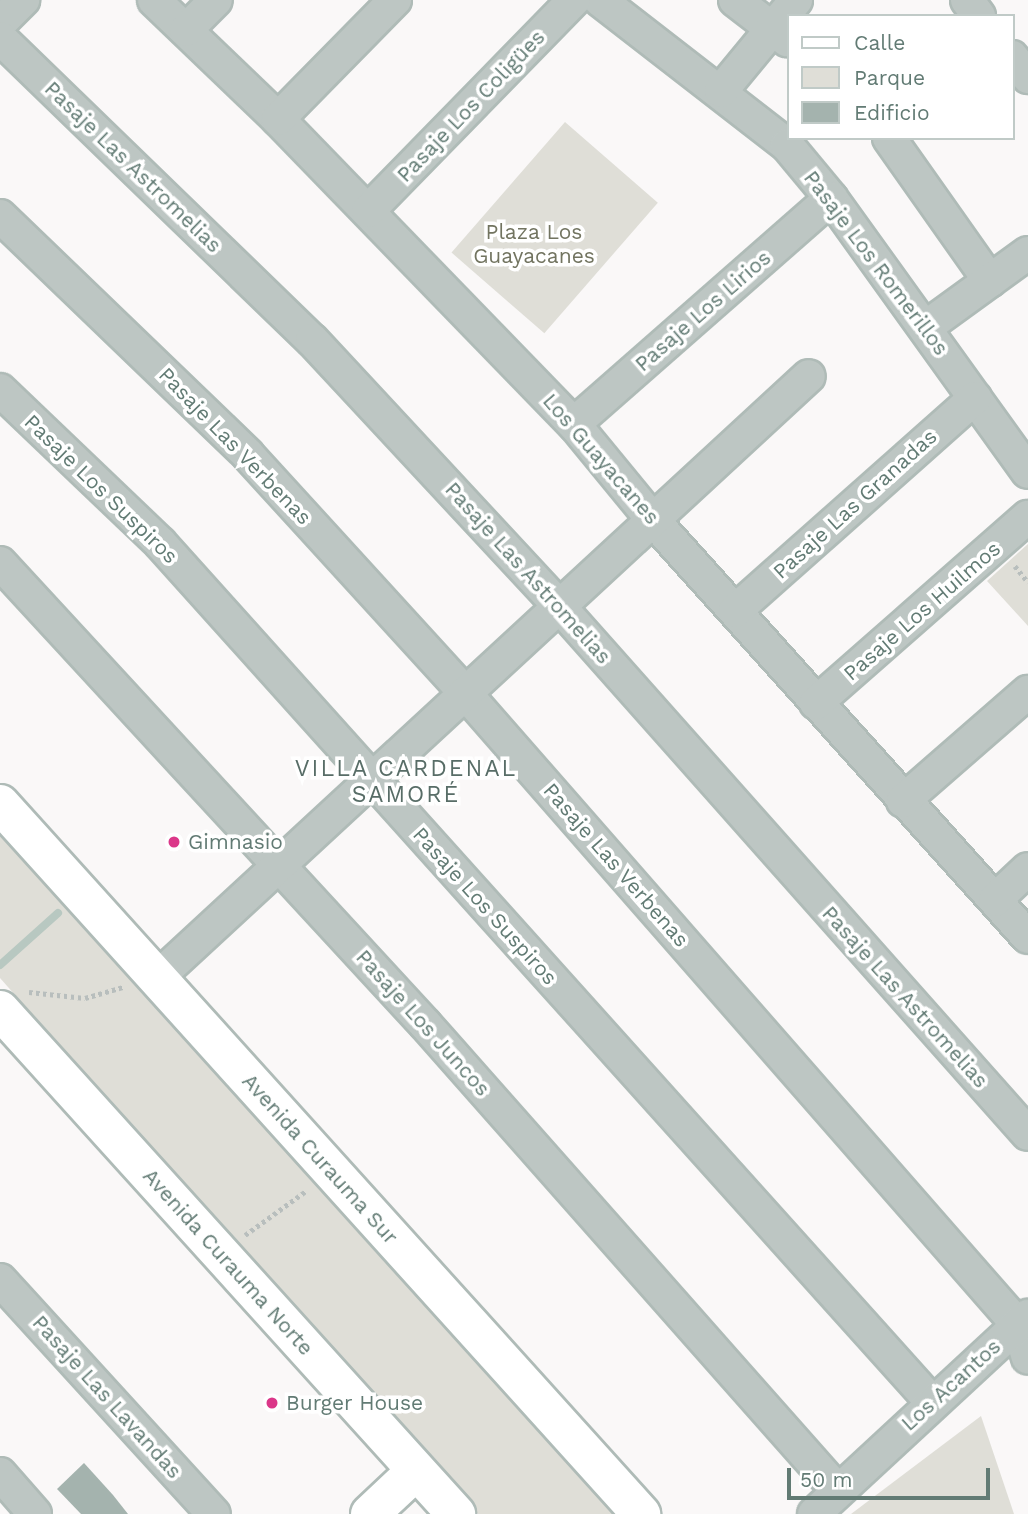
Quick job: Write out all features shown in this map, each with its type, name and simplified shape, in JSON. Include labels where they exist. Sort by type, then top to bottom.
[{"type":"street","points":[[0,23],[23,0]]},
{"type":"street","name":"Los Guayacanes","points":[[154,0],[278,119],[574,424],[652,519],[1028,937]]},
{"type":"street","points":[[186,30],[216,0]]},
{"type":"street","points":[[278,119],[395,0]]},
{"type":"street","name":"Pasaje Los Coligües","points":[[368,211],[574,0]]},
{"type":"street","name":"Pasaje Los Romerillos","points":[[600,0],[721,91],[787,145],[831,198],[1028,472]]},
{"type":"street","points":[[721,91],[780,35],[735,0]]},
{"type":"street","name":"Pasaje Las Astromelias","points":[[0,38],[312,340],[559,606],[1028,1135]]},
{"type":"street","points":[[1014,60],[1028,77]]},
{"type":"street","points":[[890,140],[990,281]]},
{"type":"street","name":"Pasaje Los Lirios","points":[[574,424],[831,198]]},
{"type":"street","name":"Pasaje Las Verbenas","points":[[0,216],[248,455],[465,693],[1023,1320],[1028,1357]]},
{"type":"street","points":[[926,327],[1028,253]]},
{"type":"street","points":[[157,978],[809,376]]},
{"type":"street","name":"Pasaje Los Suspiros","points":[[0,390],[160,543],[931,1401]]},
{"type":"street","name":"Pasaje Las Granadas","points":[[735,611],[975,398]]},
{"type":"street","name":"Pasaje Los Huilmos","points":[[816,703],[1028,517]]},
{"type":"street","name":"Pasaje Los Juncos","points":[[0,563],[280,866],[838,1491]]},
{"type":"street","points":[[903,801],[1028,692]]},
{"type":"street","name":"Avenida Curauma Sur","points":[[0,804],[641,1514]]},
{"type":"street","points":[[995,900],[1028,870]]},
{"type":"street","name":"Avenida Curauma Norte","points":[[12,1001],[220,1254],[456,1514]]},
{"type":"street","name":"Pasaje Las Lavandas","points":[[0,1280],[214,1514]]},
{"type":"street","name":"Los Acantos","points":[[814,1514],[931,1401],[1023,1320]]},
{"type":"street","points":[[370,1514],[416,1471]]},
{"type":"street","points":[[0,1474],[35,1514]]},
{"type":"path","points":[[12,1001],[85,998],[157,978]]},
{"type":"path","points":[[220,1254],[332,1172]]},
{"type":"green space","name":"Plaza Los Guayacanes","points":[[565,122],[658,203],[544,333],[452,253]]},
{"type":"green space","points":[[1028,544],[1028,626],[987,581]]},
{"type":"green space","points":[[0,827],[622,1514],[478,1514],[374,1400],[0,978]]},
{"type":"green space","points":[[981,1416],[1014,1514],[851,1514]]},
{"type":"building","points":[[84,1463],[128,1514],[81,1514],[57,1489]]},
{"type":"waterway","points":[[0,965],[58,913]]},
{"type":"place","name":"Gimnasio","points":[[174,842]]},
{"type":"place","name":"Burger House","points":[[272,1403]]},
{"type":"district","name":"VILLA CARDENAL SAMORÉ","points":[[406,782]]}]
